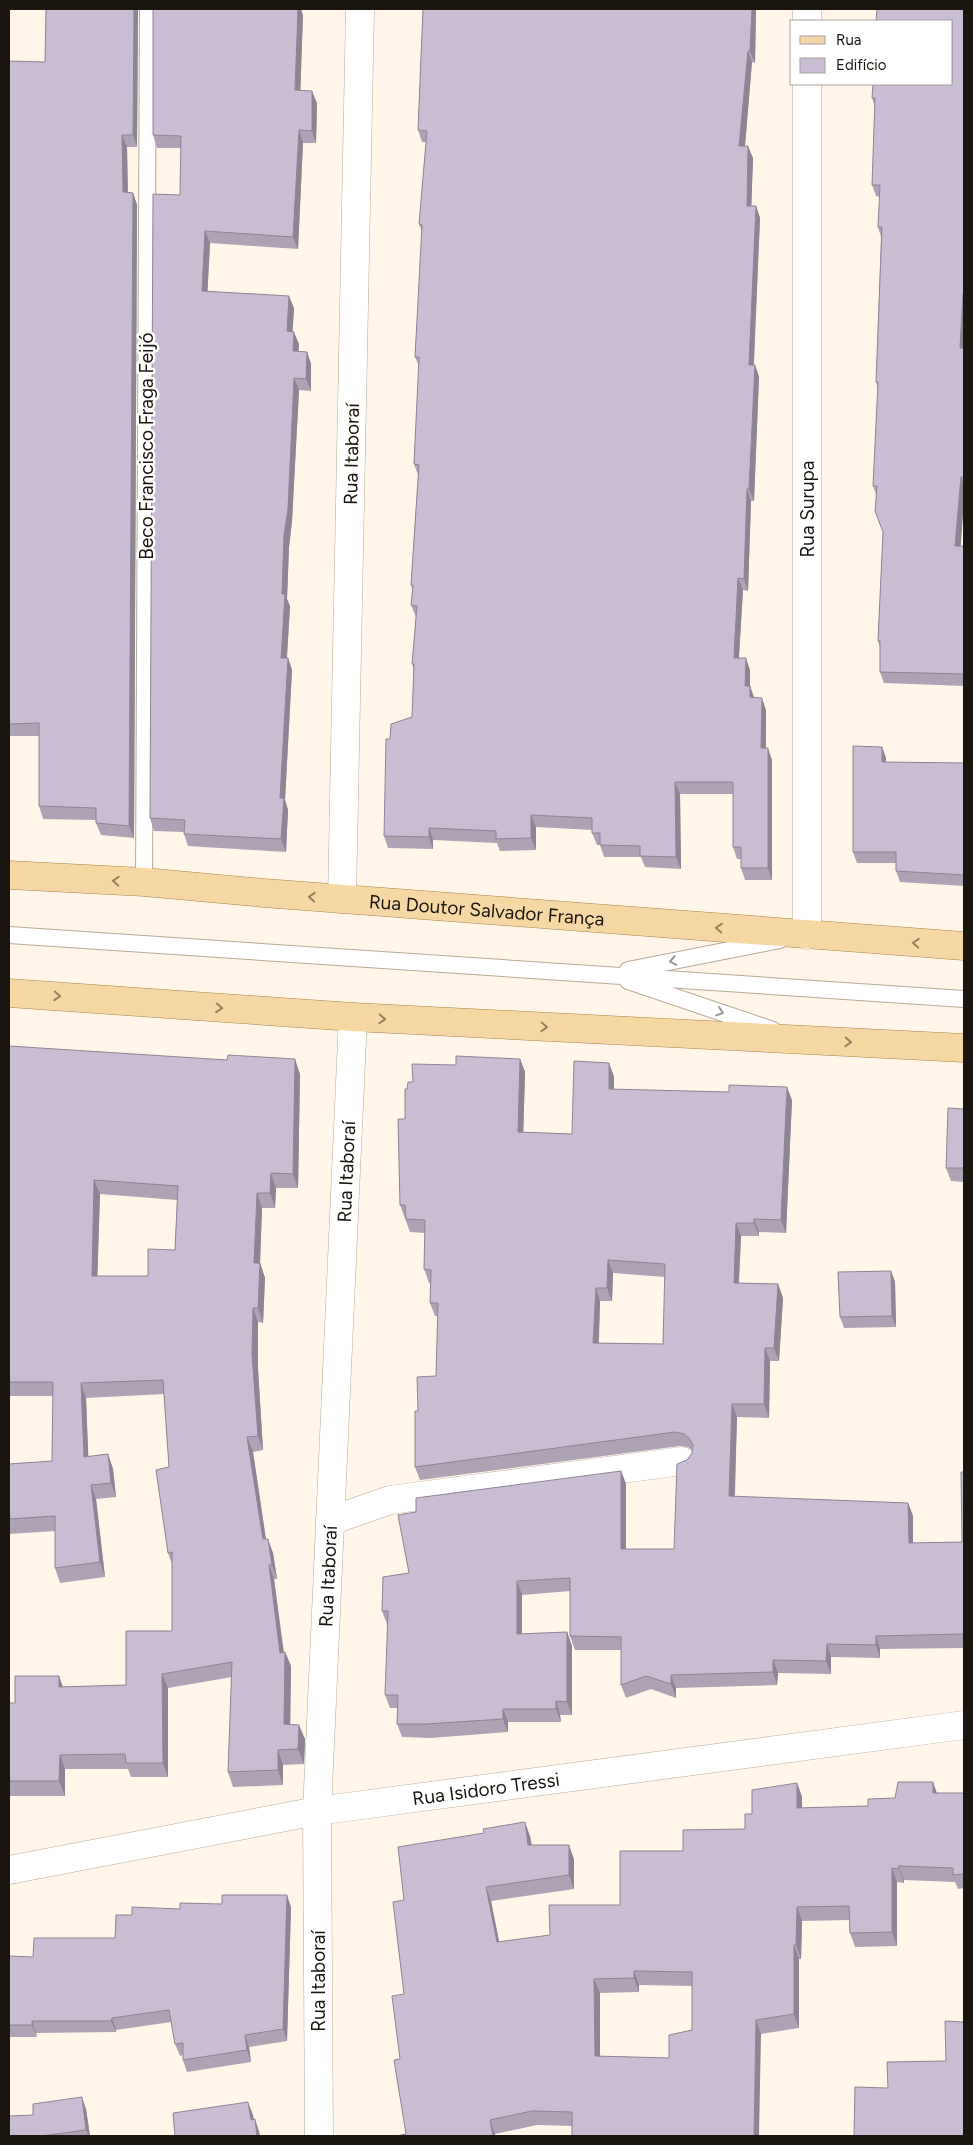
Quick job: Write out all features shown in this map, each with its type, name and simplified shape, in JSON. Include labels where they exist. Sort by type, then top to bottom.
[{"type":"main road","name":"Rua Doutor Salvador França","points":[[9,875],[144,882],[342,899],[964,946]]},
{"type":"main road","points":[[9,993],[352,1017],[964,1048]]},
{"type":"street","name":"Rua Itaboraí","points":[[342,899],[360,9]]},
{"type":"street","name":"Rua Surupa","points":[[807,85],[807,935]]},
{"type":"street","name":"Rua Itaboraí","points":[[319,2136],[317,1811],[352,1017]]},
{"type":"street","points":[[330,1521],[390,1500],[682,1461]]},
{"type":"street","name":"Rua Isidoro Tressi","points":[[9,1870],[317,1811],[964,1725]]},
{"type":"lane","name":"Beco Francisco Fraga Feijó","points":[[144,882],[148,9]]},
{"type":"lane","points":[[9,935],[964,999]]},
{"type":"lane","points":[[607,974],[807,935]]},
{"type":"lane","points":[[607,974],[799,1039]]},
{"type":"building","points":[[46,9],[134,9],[133,135],[122,135],[123,192],[133,193],[129,826],[96,823],[96,808],[39,806],[39,723],[9,724],[9,61],[45,62]]},
{"type":"building","points":[[153,9],[298,9],[295,90],[312,91],[312,131],[299,130],[293,237],[205,231],[202,291],[289,296],[287,331],[294,332],[293,351],[307,352],[306,379],[294,378],[288,509],[284,535],[282,594],[285,594],[281,658],[288,658],[280,798],[284,798],[281,839],[184,834],[185,820],[150,818],[153,194],[180,195],[181,136],[153,135]]},
{"type":"building","points":[[423,9],[752,9],[750,51],[748,51],[739,146],[748,146],[747,206],[756,206],[749,365],[755,365],[749,489],[747,489],[744,579],[738,578],[734,658],[746,658],[745,686],[750,686],[750,697],[762,698],[761,748],[768,748],[768,868],[741,868],[741,847],[733,847],[733,782],[675,782],[676,857],[640,856],[640,846],[600,845],[600,833],[592,833],[592,818],[531,815],[531,838],[496,839],[496,831],[429,828],[429,837],[384,836],[386,739],[390,739],[391,724],[412,717],[414,664],[412,664],[417,606],[411,605],[413,585],[411,585],[419,465],[414,464],[419,357],[415,357],[422,225],[419,224],[427,131],[418,130]]},
{"type":"building","points":[[877,9],[964,9],[964,294],[960,348],[964,348],[964,477],[961,477],[955,546],[964,546],[964,674],[880,672],[880,641],[878,641],[883,532],[875,511],[877,486],[873,486],[882,227],[878,227],[880,185],[872,185],[875,98],[872,98],[873,85],[953,85],[953,20],[876,20]]},
{"type":"building","points":[[853,746],[882,747],[882,762],[964,763],[964,875],[896,871],[896,852],[853,852]]},
{"type":"building","points":[[9,1046],[227,1060],[228,1055],[295,1059],[293,1174],[271,1173],[270,1193],[257,1193],[254,1263],[260,1263],[258,1308],[253,1308],[252,1354],[258,1436],[247,1437],[263,1539],[268,1539],[272,1565],[269,1565],[280,1653],[285,1652],[284,1724],[299,1725],[298,1749],[278,1750],[278,1770],[228,1772],[232,1662],[162,1674],[163,1763],[126,1763],[125,1754],[60,1755],[59,1781],[9,1781],[9,1703],[15,1703],[15,1676],[59,1676],[59,1687],[126,1685],[126,1631],[172,1631],[172,1552],[168,1553],[156,1470],[169,1467],[163,1380],[81,1383],[84,1457],[108,1454],[111,1483],[91,1485],[100,1562],[55,1568],[55,1516],[9,1519],[9,1464],[52,1461],[53,1382],[9,1382]],"holes":[[[94,1180],[178,1186],[175,1250],[148,1249],[148,1276],[92,1276]]]},
{"type":"building","points":[[456,1056],[520,1059],[518,1132],[572,1134],[574,1061],[609,1063],[609,1089],[729,1092],[729,1085],[787,1087],[781,1220],[754,1219],[754,1223],[736,1223],[734,1283],[778,1284],[774,1348],[765,1348],[764,1404],[732,1404],[729,1496],[908,1503],[909,1543],[962,1542],[961,1472],[964,1472],[964,1634],[876,1636],[876,1645],[827,1644],[826,1661],[773,1660],[773,1672],[671,1675],[671,1684],[646,1676],[621,1685],[621,1637],[570,1636],[570,1578],[517,1581],[517,1634],[567,1632],[567,1702],[556,1701],[556,1709],[503,1709],[503,1719],[397,1724],[398,1695],[385,1695],[388,1611],[382,1611],[383,1577],[409,1573],[398,1515],[416,1512],[416,1498],[621,1471],[621,1549],[674,1549],[677,1464],[687,1460],[692,1453],[693,1445],[684,1434],[675,1432],[415,1467],[415,1411],[418,1411],[417,1377],[436,1376],[438,1303],[430,1303],[431,1270],[424,1269],[425,1220],[406,1219],[405,1205],[400,1205],[398,1119],[405,1119],[405,1089],[407,1089],[408,1082],[413,1082],[412,1064],[456,1065]],"holes":[[[608,1260],[665,1264],[663,1344],[593,1343],[596,1288],[607,1288]]]},
{"type":"building","points":[[948,1108],[964,1109],[964,1168],[946,1168]]},
{"type":"building","points":[[891,1271],[892,1316],[840,1317],[838,1272]]},
{"type":"building","points":[[898,1782],[933,1782],[933,1793],[964,1793],[964,1874],[953,1875],[953,1868],[898,1866],[899,1869],[892,1868],[892,1932],[850,1933],[849,1906],[797,1907],[796,1945],[794,1945],[794,2014],[756,2020],[754,2136],[572,2136],[572,2112],[532,2111],[490,2120],[493,2136],[396,2136],[406,2134],[394,2060],[400,2059],[392,1996],[404,1994],[393,1902],[404,1900],[398,1847],[484,1833],[483,1829],[525,1822],[528,1845],[569,1845],[569,1875],[486,1887],[497,1942],[550,1935],[549,1905],[620,1905],[620,1851],[683,1851],[683,1830],[745,1829],[745,1814],[752,1814],[752,1790],[797,1783],[797,1808],[868,1806],[868,1799],[895,1798]],"holes":[[[634,1971],[692,1972],[692,2030],[669,2035],[669,2058],[595,2056],[594,1979],[634,1978]]]},
{"type":"building","points":[[222,1895],[287,1895],[283,2029],[245,2035],[247,2050],[183,2060],[183,2043],[175,2044],[169,2010],[112,2018],[111,2021],[32,2021],[32,2025],[9,2025],[9,1956],[33,1957],[34,1938],[115,1938],[116,1915],[132,1915],[132,1907],[180,1909],[180,1903],[222,1904]]},
{"type":"building","points":[[945,2021],[964,2022],[964,2136],[854,2136],[855,2087],[888,2088],[887,2062],[946,2061]]},
{"type":"building","points":[[82,2097],[86,2130],[41,2136],[9,2136],[9,2116],[33,2115],[33,2104]]},
{"type":"building","points":[[248,2102],[251,2120],[255,2119],[257,2136],[175,2136],[173,2113]]}]
